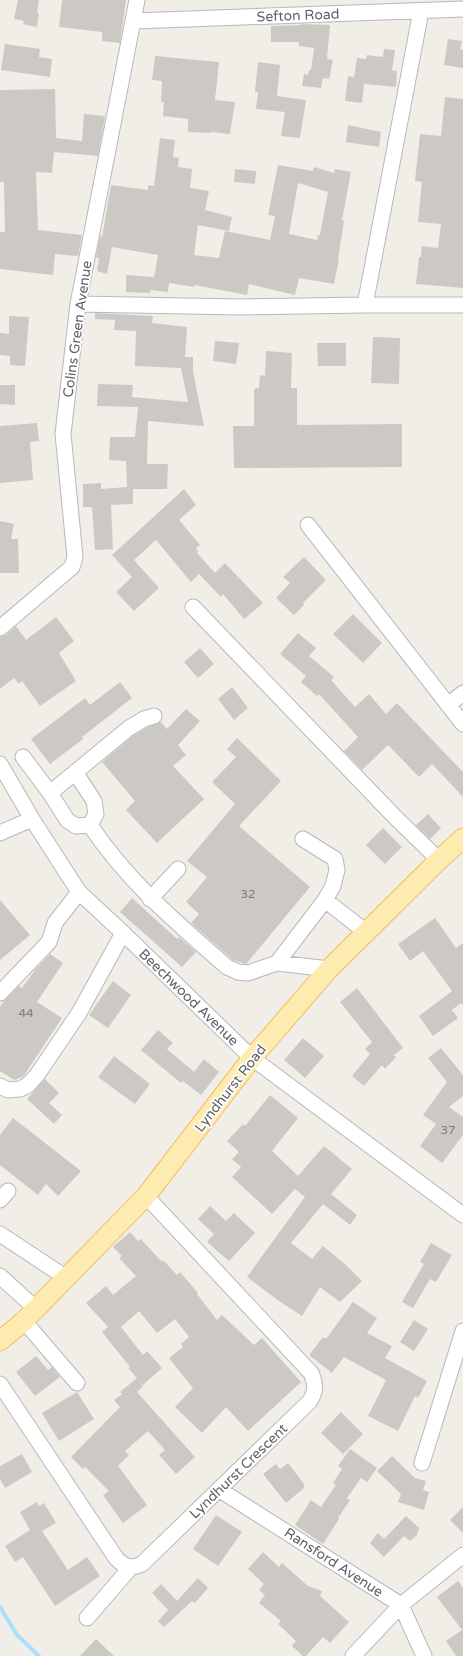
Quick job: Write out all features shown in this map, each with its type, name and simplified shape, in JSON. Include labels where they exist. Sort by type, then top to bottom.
[{"type":"main road","name":"Lyndhurst Road","points":[[0,1341],[29,1314],[146,1196],[252,1058],[328,969],[463,838]]},
{"type":"street","name":"Colins Green Avenue","points":[[0,628],[72,567],[75,557],[62,434],[78,304],[137,0]]},
{"type":"street","name":"Sefton Road","points":[[134,21],[463,9]]},
{"type":"street","points":[[365,304],[421,11]]},
{"type":"street","points":[[78,304],[240,307],[365,304],[463,305]]},
{"type":"street","points":[[308,525],[463,724]]},
{"type":"street","points":[[193,607],[394,816],[439,860]]},
{"type":"street","points":[[448,705],[463,693]]},
{"type":"street","points":[[50,793],[129,728],[144,719],[154,716]]},
{"type":"street","points":[[23,757],[50,793],[67,820],[76,826],[90,825]]},
{"type":"street","name":"Beechwood Avenue","points":[[0,764],[32,819],[79,892],[252,1058],[463,1216]]},
{"type":"street","points":[[75,772],[94,801],[96,814],[90,825]]},
{"type":"street","points":[[1,831],[32,819]]},
{"type":"street","points":[[90,825],[104,846],[150,899],[227,967],[238,972],[248,973],[277,963],[328,969]]},
{"type":"street","points":[[277,963],[325,900],[333,886],[337,870],[336,859],[303,840]]},
{"type":"street","points":[[150,899],[178,869]]},
{"type":"street","points":[[0,993],[49,942],[55,923],[79,892]]},
{"type":"street","points":[[325,900],[366,932]]},
{"type":"street","points":[[0,1086],[8,1090],[20,1090],[28,1085],[37,1075],[79,1013],[123,933]]},
{"type":"street","name":"Lyndhurst Crescent","points":[[131,1567],[142,1564],[220,1490],[310,1401],[315,1387],[311,1373],[146,1196]]},
{"type":"street","points":[[0,1234],[65,1278]]},
{"type":"street","points":[[0,1276],[78,1383]]},
{"type":"street","points":[[422,1464],[463,1331]]},
{"type":"street","points":[[0,1384],[116,1558],[120,1563],[131,1567],[87,1618]]},
{"type":"street","name":"Ransford Avenue","points":[[220,1490],[401,1605]]},
{"type":"street","points":[[353,1656],[401,1605],[463,1555]]},
{"type":"street","points":[[401,1605],[424,1656]]},
{"type":"building","points":[[18,0],[39,0],[37,27],[23,24],[24,21],[14,19]]},
{"type":"building","points":[[62,0],[126,0],[120,43],[102,41],[102,32],[59,27]]},
{"type":"building","points":[[301,24],[330,25],[327,59],[333,60],[329,79],[323,78],[321,88],[302,86],[304,74],[308,75],[309,70],[311,70],[314,48],[299,46],[299,42],[271,42],[271,26]]},
{"type":"building","points":[[448,39],[462,41],[460,49],[463,50],[463,68],[444,65]]},
{"type":"building","points":[[5,44],[40,49],[39,57],[52,59],[50,77],[1,70]]},
{"type":"building","points":[[384,49],[395,50],[392,70],[397,71],[396,87],[364,84],[362,103],[345,101],[348,76],[354,77],[357,58],[366,59],[367,55],[383,57]]},
{"type":"building","points":[[155,56],[219,62],[215,100],[235,102],[230,134],[188,132],[188,119],[163,116],[164,102],[161,102],[162,81],[152,80]]},
{"type":"building","points":[[258,62],[280,65],[277,96],[306,100],[300,138],[281,136],[285,112],[256,109],[258,92],[255,92]]},
{"type":"building","points":[[55,89],[56,138],[82,141],[84,114],[105,116],[98,156],[54,152],[52,173],[36,172],[38,230],[82,235],[78,256],[55,254],[53,275],[0,269],[0,232],[5,232],[4,182],[0,182],[0,90]]},
{"type":"building","points":[[445,97],[463,99],[463,288],[416,284],[419,257],[421,257],[422,246],[438,248],[441,224],[418,222],[422,182],[415,181],[420,134],[441,136]]},
{"type":"building","points":[[348,125],[381,132],[379,147],[346,142]]},
{"type":"building","points":[[160,138],[175,140],[173,157],[179,158],[178,167],[192,169],[190,188],[209,191],[205,210],[232,217],[229,231],[198,225],[194,255],[219,258],[225,231],[270,240],[275,216],[268,215],[278,165],[313,171],[314,167],[334,173],[335,169],[351,172],[342,220],[344,221],[334,284],[299,278],[295,295],[249,284],[247,295],[194,285],[194,287],[169,283],[168,292],[150,290],[150,293],[126,292],[126,275],[154,277],[158,255],[112,247],[107,274],[97,271],[99,258],[96,258],[100,236],[102,237],[111,185],[148,190],[148,185],[154,186]],"holes":[[[298,183],[328,192],[320,235],[318,235],[317,240],[289,234]]]},
{"type":"building","points":[[235,169],[256,171],[255,184],[234,182]]},
{"type":"building","points":[[95,313],[153,316],[152,323],[187,327],[185,357],[193,357],[193,372],[204,426],[148,421],[147,464],[168,464],[167,489],[133,489],[133,504],[111,505],[113,549],[95,550],[92,507],[83,507],[83,484],[101,483],[101,489],[127,487],[126,461],[109,460],[110,437],[135,437],[138,407],[97,406],[98,384],[133,385],[132,397],[188,402],[181,368],[135,366],[136,331],[114,330],[115,320],[95,319]]},
{"type":"building","points":[[9,316],[29,317],[25,366],[10,365],[10,356],[0,355],[0,333],[9,334]]},
{"type":"building","points":[[373,337],[400,338],[399,384],[371,383]]},
{"type":"building","points":[[215,341],[239,343],[236,364],[213,361]]},
{"type":"building","points":[[317,343],[346,343],[346,366],[318,366]]},
{"type":"building","points":[[266,351],[292,353],[291,388],[297,388],[297,425],[402,424],[402,467],[234,468],[233,426],[254,426],[254,389],[259,388],[260,375],[265,376]]},
{"type":"building","points":[[0,385],[15,385],[15,405],[0,404]]},
{"type":"building","points":[[37,423],[39,441],[30,442],[33,480],[0,483],[0,426]]},
{"type":"building","points":[[184,489],[196,505],[179,520],[200,545],[196,548],[197,553],[215,573],[225,563],[263,603],[244,619],[223,594],[221,597],[199,574],[191,582],[156,540],[134,560],[159,588],[134,611],[116,592],[132,577],[112,555]]},
{"type":"building","points":[[0,521],[14,524],[11,539],[18,539],[19,573],[0,573]]},
{"type":"building","points":[[304,557],[326,580],[303,603],[304,605],[294,615],[276,598],[290,583],[283,577]]},
{"type":"building","points":[[353,614],[382,643],[363,663],[333,634]]},
{"type":"building","points":[[56,617],[74,641],[59,653],[76,681],[40,706],[22,681],[19,684],[14,678],[0,689],[0,637],[6,635],[16,626],[26,640]]},
{"type":"building","points":[[298,633],[316,648],[309,656],[334,677],[331,680],[355,707],[369,694],[386,714],[397,703],[463,772],[463,797],[432,764],[419,777],[388,745],[362,770],[344,751],[358,737],[319,694],[317,696],[301,682],[306,676],[280,654]]},
{"type":"building","points":[[200,648],[214,664],[198,678],[184,662]]},
{"type":"building","points":[[120,682],[132,698],[82,737],[83,739],[50,764],[31,739],[85,698],[90,705]]},
{"type":"building","points":[[232,687],[248,708],[234,720],[218,699]]},
{"type":"building","points":[[186,709],[200,721],[178,745],[186,755],[173,766],[204,799],[157,843],[126,810],[135,801],[102,762],[134,735],[148,727],[161,722],[167,729]]},
{"type":"building","points":[[237,738],[281,781],[239,826],[310,887],[246,964],[233,960],[191,923],[199,914],[186,902],[207,877],[187,861],[235,804],[212,782],[236,757],[227,749]]},
{"type":"building","points":[[428,814],[441,828],[430,839],[416,825]]},
{"type":"building","points":[[383,828],[402,847],[385,864],[366,845]]},
{"type":"building","points":[[132,898],[177,939],[179,937],[196,952],[182,967],[120,912]]},
{"type":"building","points":[[0,900],[30,935],[0,960]]},
{"type":"building","points":[[435,918],[456,948],[463,943],[463,1006],[461,1003],[452,1010],[458,1018],[433,1036],[419,1016],[452,991],[423,951],[410,961],[398,944]]},
{"type":"building","points":[[50,954],[63,963],[37,1002],[62,1018],[23,1077],[14,1080],[0,1071],[0,1007],[19,986],[22,988],[35,970]]},
{"type":"building","points":[[113,981],[131,995],[108,1028],[89,1015]]},
{"type":"building","points":[[357,988],[403,1048],[394,1055],[396,1057],[385,1069],[382,1065],[364,1086],[352,1076],[370,1054],[365,1049],[372,1042],[340,1002]]},
{"type":"building","points":[[158,1030],[173,1043],[167,1049],[194,1072],[204,1059],[219,1072],[201,1095],[183,1081],[181,1083],[141,1050]]},
{"type":"building","points":[[303,1038],[324,1056],[305,1078],[284,1060]]},
{"type":"building","points":[[441,1048],[463,1075],[463,1096],[449,1107],[463,1117],[463,1135],[442,1163],[420,1146],[436,1124],[423,1115],[447,1082],[428,1058]]},
{"type":"building","points":[[114,1056],[150,1084],[135,1104],[98,1077]]},
{"type":"building","points":[[45,1079],[59,1093],[49,1103],[62,1115],[54,1124],[27,1099]]},
{"type":"building","points":[[270,1095],[298,1118],[272,1151],[298,1176],[324,1146],[352,1169],[331,1194],[357,1215],[350,1225],[323,1204],[291,1243],[312,1259],[323,1246],[346,1265],[362,1281],[340,1302],[320,1287],[302,1316],[247,1277],[305,1197],[295,1189],[272,1214],[232,1177],[241,1167],[232,1159],[239,1152],[227,1141],[243,1124],[245,1126]]},
{"type":"building","points":[[13,1118],[81,1171],[58,1196],[46,1184],[38,1195],[0,1165],[0,1135]]},
{"type":"building","points":[[210,1206],[226,1221],[234,1213],[255,1233],[229,1261],[207,1242],[214,1234],[198,1219]]},
{"type":"building","points":[[130,1232],[138,1241],[141,1239],[162,1262],[163,1260],[177,1275],[180,1272],[198,1293],[197,1294],[217,1320],[222,1315],[254,1345],[262,1338],[301,1382],[248,1431],[226,1407],[202,1433],[175,1407],[193,1388],[169,1358],[183,1347],[181,1344],[189,1337],[175,1319],[157,1333],[139,1311],[121,1327],[143,1355],[147,1351],[162,1368],[143,1385],[128,1368],[130,1367],[102,1332],[108,1327],[86,1303],[106,1286],[113,1295],[136,1276],[119,1258],[122,1256],[113,1247]]},
{"type":"building","points":[[431,1243],[452,1255],[436,1282],[430,1279],[413,1308],[402,1302],[424,1264],[420,1262]]},
{"type":"building","points":[[353,1302],[377,1318],[367,1333],[392,1346],[385,1358],[427,1381],[418,1398],[415,1396],[398,1431],[368,1416],[386,1380],[344,1357],[332,1373],[309,1355],[323,1337],[326,1339]]},
{"type":"building","points":[[414,1320],[428,1329],[414,1351],[400,1342]]},
{"type":"building","points":[[36,1356],[48,1370],[52,1367],[60,1377],[35,1396],[16,1372]]},
{"type":"building","points":[[137,1378],[143,1386],[137,1392],[195,1457],[176,1474],[159,1455],[165,1450],[148,1431],[125,1451],[129,1455],[118,1466],[147,1505],[123,1523],[103,1495],[109,1491],[85,1467],[83,1469],[71,1457],[120,1407],[114,1400],[122,1394],[120,1392]]},
{"type":"building","points":[[77,1392],[94,1419],[59,1441],[42,1413]]},
{"type":"building","points":[[341,1412],[363,1434],[343,1454],[321,1433]]},
{"type":"building","points":[[350,1449],[377,1468],[367,1482],[361,1478],[347,1498],[350,1500],[323,1544],[295,1525],[311,1500],[321,1507],[336,1485],[333,1483],[342,1469],[338,1466]]},
{"type":"building","points":[[22,1454],[32,1472],[5,1488],[0,1479],[0,1466]]},
{"type":"building","points":[[392,1456],[415,1478],[426,1481],[423,1490],[429,1492],[424,1510],[398,1502],[401,1494],[377,1471]]},
{"type":"building","points":[[288,1463],[304,1484],[304,1488],[286,1503],[263,1474],[276,1464],[280,1469]]},
{"type":"building","points":[[37,1502],[39,1506],[44,1503],[56,1523],[42,1531],[68,1570],[87,1557],[100,1576],[55,1606],[23,1557],[15,1562],[5,1546],[30,1530],[20,1512]]},
{"type":"building","points":[[463,1507],[463,1533],[450,1520]]},
{"type":"building","points":[[216,1515],[242,1532],[218,1566],[193,1549]]},
{"type":"building","points":[[406,1516],[419,1528],[417,1535],[410,1541],[404,1536],[384,1557],[370,1543],[378,1533],[384,1539]]},
{"type":"building","points":[[263,1552],[279,1567],[282,1563],[308,1586],[322,1591],[320,1596],[349,1622],[330,1643],[323,1637],[306,1656],[303,1656],[292,1646],[296,1641],[278,1624],[281,1621],[259,1603],[265,1595],[259,1590],[264,1584],[248,1569]]},
{"type":"building","points":[[198,1578],[208,1588],[195,1603],[192,1601],[164,1627],[158,1621],[168,1610],[152,1593],[161,1584],[177,1601]]},
{"type":"building","points":[[458,1581],[463,1588],[463,1656],[456,1656],[446,1641],[462,1630],[437,1597]]},
{"type":"building","points":[[96,1639],[114,1656],[80,1656]]},
{"type":"waterway","points":[[0,1607],[17,1635],[39,1656]]}]
